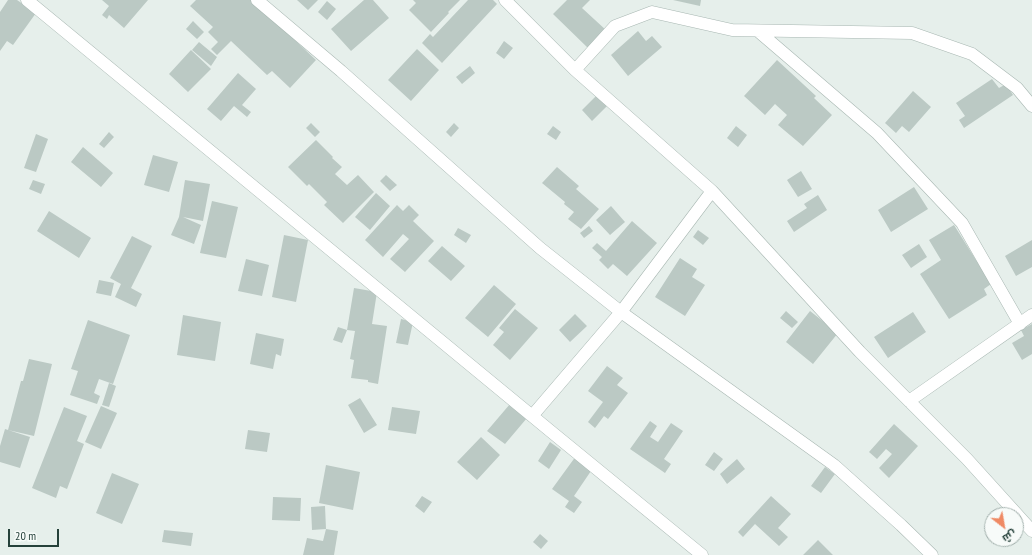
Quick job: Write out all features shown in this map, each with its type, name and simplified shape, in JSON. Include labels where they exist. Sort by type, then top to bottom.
[{"type":"street","points":[[26,0],[702,555]]},
{"type":"street","points":[[257,0],[540,248],[621,312],[834,465],[932,555]]},
{"type":"street","points":[[505,0],[574,70],[712,191],[860,352],[967,459],[1032,531]]},
{"type":"street","points":[[574,70],[615,26],[652,12],[732,30],[912,33],[972,54],[1017,88],[1032,106]]},
{"type":"street","points":[[758,31],[877,133],[962,223],[1020,324]]},
{"type":"street","points":[[532,416],[621,312],[712,191]]},
{"type":"street","points":[[909,401],[1032,315]]},
{"type":"building","points":[[8,0],[17,0],[36,13],[13,45],[7,41],[0,51],[0,12]]},
{"type":"building","points":[[102,0],[148,0],[124,28],[109,15],[107,19],[102,15],[109,6]]},
{"type":"building","points":[[196,0],[252,0],[316,60],[290,88],[272,71],[267,75],[231,41],[217,55],[211,49],[218,42],[208,32],[213,27],[190,6]]},
{"type":"building","points":[[297,0],[318,0],[308,10]]},
{"type":"building","points":[[364,0],[373,0],[389,18],[351,51],[331,29]]},
{"type":"building","points":[[413,0],[460,0],[431,32],[409,10],[416,3]]},
{"type":"building","points":[[468,0],[493,0],[497,4],[442,63],[422,43],[430,34],[433,37]]},
{"type":"building","points":[[567,0],[590,0],[582,8],[607,31],[589,49],[553,14]]},
{"type":"building","points":[[673,0],[701,0],[700,6]]},
{"type":"building","points":[[327,1],[336,9],[327,20],[318,12]]},
{"type":"building","points":[[193,21],[204,32],[197,39],[186,29]]},
{"type":"building","points":[[638,31],[646,41],[652,36],[662,47],[628,76],[611,55]]},
{"type":"building","points":[[504,41],[513,48],[504,59],[496,53]]},
{"type":"building","points":[[199,42],[217,57],[211,66],[192,50]]},
{"type":"building","points":[[417,49],[439,70],[411,101],[388,80]]},
{"type":"building","points":[[191,50],[211,69],[188,92],[169,74]]},
{"type":"building","points":[[777,60],[816,96],[814,98],[832,115],[803,146],[778,125],[787,115],[775,104],[765,115],[744,96]]},
{"type":"building","points":[[470,66],[475,73],[462,84],[456,77]]},
{"type":"building","points":[[238,73],[256,89],[242,105],[251,112],[247,117],[234,106],[221,121],[207,109]]},
{"type":"building","points":[[992,79],[999,88],[1006,84],[1013,95],[964,128],[959,120],[965,116],[956,103]]},
{"type":"building","points":[[913,91],[931,107],[909,132],[902,126],[896,133],[885,123]]},
{"type":"building","points":[[596,96],[607,106],[592,121],[582,110]]},
{"type":"building","points":[[311,123],[320,132],[315,137],[306,128]]},
{"type":"building","points":[[454,123],[459,128],[451,137],[446,132]]},
{"type":"building","points":[[553,126],[561,132],[556,140],[547,134]]},
{"type":"building","points":[[736,126],[747,135],[738,147],[727,138]]},
{"type":"building","points":[[109,132],[114,137],[104,148],[99,144]]},
{"type":"building","points":[[36,134],[48,139],[36,172],[24,168]]},
{"type":"building","points":[[316,140],[342,167],[335,174],[347,185],[358,175],[374,192],[343,223],[324,205],[327,202],[309,184],[307,186],[288,167]]},
{"type":"building","points":[[83,147],[113,173],[101,187],[71,162]]},
{"type":"building","points":[[153,155],[178,162],[169,192],[144,185]]},
{"type":"building","points":[[557,167],[579,186],[576,189],[599,209],[581,229],[568,219],[574,212],[564,204],[565,202],[542,183]]},
{"type":"building","points":[[801,171],[812,189],[798,197],[787,180]]},
{"type":"building","points":[[386,175],[397,185],[390,191],[380,181]]},
{"type":"building","points":[[33,180],[45,184],[41,194],[29,189]]},
{"type":"building","points":[[185,180],[210,184],[203,221],[183,217],[201,225],[194,244],[171,235],[179,217]]},
{"type":"building","points":[[914,187],[928,209],[891,232],[878,210]]},
{"type":"building","points":[[376,193],[390,206],[370,230],[355,217]]},
{"type":"building","points":[[818,195],[827,210],[794,232],[787,221],[807,208],[804,204]]},
{"type":"building","points":[[212,201],[238,207],[226,258],[200,253]]},
{"type":"building","points":[[397,205],[403,211],[409,205],[419,215],[413,221],[434,241],[405,272],[390,259],[409,239],[403,234],[383,257],[365,240]]},
{"type":"building","points":[[611,206],[625,222],[610,235],[596,220]]},
{"type":"building","points":[[49,211],[91,238],[79,258],[37,231]]},
{"type":"building","points":[[632,221],[657,243],[627,276],[613,264],[608,269],[599,260],[602,257],[592,248],[597,243],[606,251]]},
{"type":"building","points":[[954,225],[991,284],[984,289],[987,295],[949,319],[920,274],[941,260],[929,240]]},
{"type":"building","points":[[589,226],[593,231],[584,238],[580,233]]},
{"type":"building","points":[[458,228],[471,235],[466,243],[454,235]]},
{"type":"building","points":[[698,230],[709,238],[703,245],[693,237]]},
{"type":"building","points":[[284,235],[308,240],[296,302],[272,297]]},
{"type":"building","points":[[132,236],[152,246],[131,288],[142,294],[136,307],[115,297],[121,284],[110,278]]},
{"type":"building","points":[[1032,240],[1032,267],[1016,276],[1005,256]]},
{"type":"building","points":[[919,244],[927,257],[911,268],[902,255]]},
{"type":"building","points":[[442,246],[465,266],[451,281],[428,261]]},
{"type":"building","points":[[680,258],[697,269],[692,277],[705,285],[685,316],[655,297]]},
{"type":"building","points":[[246,259],[269,265],[262,296],[238,291]]},
{"type":"building","points":[[99,280],[114,283],[111,296],[96,293]]},
{"type":"building","points":[[494,285],[516,304],[488,337],[465,318]]},
{"type":"building","points":[[354,288],[377,292],[372,324],[387,326],[378,384],[368,382],[368,380],[351,378],[354,360],[350,359],[355,331],[347,330]]},
{"type":"building","points":[[515,309],[538,328],[510,360],[493,345],[504,332],[499,328]]},
{"type":"building","points":[[786,311],[798,322],[792,328],[780,318]]},
{"type":"building","points":[[810,311],[838,333],[813,364],[786,342]]},
{"type":"building","points":[[913,312],[926,332],[888,358],[874,337]]},
{"type":"building","points":[[575,314],[587,326],[570,342],[559,330]]},
{"type":"building","points":[[183,315],[221,322],[215,361],[177,355]]},
{"type":"building","points":[[401,319],[413,322],[408,345],[396,343]]},
{"type":"building","points":[[88,320],[130,335],[113,384],[99,379],[94,393],[100,396],[97,404],[70,395],[78,371],[71,369]]},
{"type":"building","points":[[1032,324],[1032,354],[1022,360],[1012,343],[1024,336],[1021,330]]},
{"type":"building","points":[[338,327],[347,330],[342,343],[333,340]]},
{"type":"building","points":[[256,333],[284,339],[281,356],[276,354],[273,369],[250,364]]},
{"type":"building","points":[[29,359],[52,364],[34,436],[8,430],[21,381],[23,381]]},
{"type":"building","points":[[607,366],[623,378],[617,385],[628,393],[608,419],[604,416],[595,428],[588,422],[603,402],[588,391]]},
{"type":"building","points":[[109,383],[116,386],[109,407],[102,405]]},
{"type":"building","points":[[360,398],[377,425],[364,433],[348,405]]},
{"type":"building","points":[[510,404],[527,418],[505,444],[487,431]]},
{"type":"building","points":[[101,406],[117,413],[101,449],[85,442]]},
{"type":"building","points":[[64,407],[87,416],[77,441],[84,444],[67,489],[60,486],[56,498],[32,488]]},
{"type":"building","points":[[392,407],[420,411],[416,434],[388,430]]},
{"type":"building","points":[[650,421],[657,426],[650,437],[658,442],[671,423],[683,431],[664,459],[671,464],[665,473],[630,449]]},
{"type":"building","points":[[894,424],[918,446],[889,478],[879,468],[892,454],[886,449],[877,459],[869,452]]},
{"type":"building","points":[[5,429],[30,437],[20,468],[0,462],[0,446]]},
{"type":"building","points":[[248,430],[270,433],[267,452],[245,449]]},
{"type":"building","points":[[481,437],[500,455],[477,480],[457,462]]},
{"type":"building","points":[[550,442],[561,450],[549,469],[538,461]]},
{"type":"building","points":[[714,452],[723,459],[714,471],[705,465]]},
{"type":"building","points":[[576,456],[593,468],[574,496],[582,502],[574,513],[565,507],[569,501],[552,489]]},
{"type":"building","points":[[737,459],[745,469],[727,484],[720,474]]},
{"type":"building","points":[[326,465],[360,472],[353,510],[319,503]]},
{"type":"building","points":[[825,467],[835,474],[821,493],[811,486]]},
{"type":"building","points":[[112,473],[139,484],[122,524],[96,513]]},
{"type":"building","points":[[422,496],[432,502],[424,513],[415,506]]},
{"type":"building","points":[[771,496],[791,514],[778,528],[788,537],[779,546],[755,524],[743,537],[738,532]]},
{"type":"building","points":[[273,497],[301,498],[300,521],[272,520]]},
{"type":"building","points":[[325,506],[326,529],[312,530],[311,507]]},
{"type":"building","points":[[326,529],[338,531],[334,555],[303,555],[307,538],[323,541]]},
{"type":"building","points":[[164,530],[193,533],[191,546],[162,542]]},
{"type":"building","points":[[540,534],[548,541],[541,549],[533,542]]},
{"type":"building","points":[[818,540],[833,555],[803,555]]}]
